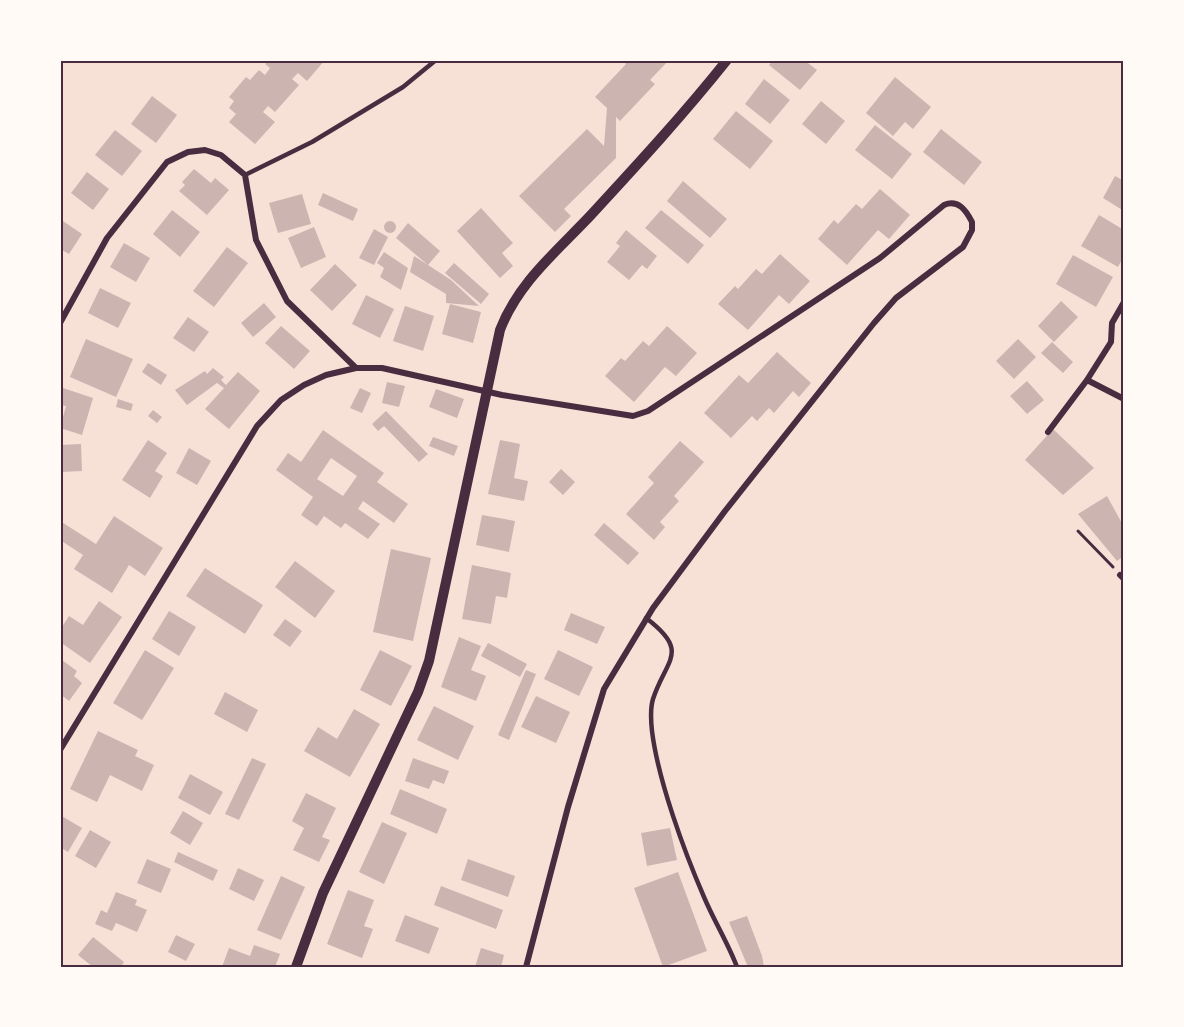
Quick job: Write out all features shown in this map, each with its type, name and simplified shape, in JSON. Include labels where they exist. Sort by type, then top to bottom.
[{"type":"street","points":[[296,967],[323,894],[418,692],[425,671],[500,330],[518,293],[656,144],[727,60]]},
{"type":"street","points":[[60,323],[107,238],[167,162],[188,152],[206,150],[221,155],[245,175],[256,240],[282,292],[301,317],[356,368]]},
{"type":"street","points":[[60,750],[257,426],[281,400],[304,385],[326,375],[356,368],[382,368],[487,392],[622,416],[648,411],[880,258],[944,205],[955,203],[968,214],[972,222],[972,230],[963,247],[896,298],[874,323],[725,511],[646,618],[604,689],[568,807],[526,967]]},
{"type":"street","points":[[1048,432],[1087,380],[1111,342],[1112,323],[1124,302]]},
{"type":"street","points":[[1087,380],[1124,399]]},
{"type":"lane","points":[[245,175],[312,142],[404,87],[436,60]]},
{"type":"lane","points":[[646,618],[660,629],[671,647],[672,660],[653,700],[651,714],[662,778],[703,895],[737,967]]},
{"type":"path","points":[[1078,531],[1122,577]]},
{"type":"building","points":[[269,60],[325,60],[307,81],[298,73],[292,79],[299,85],[275,112],[268,106],[263,112],[275,122],[255,144],[229,122],[236,114],[229,108],[234,101],[229,97],[246,77],[250,80],[259,70],[265,75],[270,68],[265,64]]},
{"type":"building","points":[[621,60],[669,60],[650,80],[655,84],[620,121],[616,117],[616,158],[564,209],[571,216],[555,232],[519,196],[587,129],[604,146],[607,108],[595,97],[626,64]]},
{"type":"building","points":[[773,60],[804,60],[817,70],[800,90],[769,65]]},
{"type":"building","points":[[895,77],[931,107],[913,129],[905,122],[893,136],[866,113]]},
{"type":"building","points":[[764,79],[790,100],[770,124],[745,104]]},
{"type":"building","points":[[152,96],[177,115],[156,143],[131,124]]},
{"type":"building","points":[[821,101],[845,121],[826,144],[802,124]]},
{"type":"building","points":[[736,111],[773,141],[750,169],[713,139]]},
{"type":"building","points":[[875,125],[912,154],[892,179],[855,150]]},
{"type":"building","points":[[941,129],[982,162],[964,185],[923,152]]},
{"type":"building","points":[[115,130],[142,151],[122,176],[95,155]]},
{"type":"building","points":[[194,169],[211,183],[215,178],[229,190],[207,215],[179,191],[185,185],[182,182]]},
{"type":"building","points":[[87,172],[109,189],[93,210],[71,193]]},
{"type":"building","points":[[1115,176],[1124,181],[1124,211],[1103,198]]},
{"type":"building","points":[[683,181],[727,219],[710,238],[667,201]]},
{"type":"building","points":[[880,189],[910,215],[889,239],[878,230],[847,265],[818,239],[834,220],[838,224],[856,204],[862,209]]},
{"type":"building","points":[[323,193],[358,209],[353,221],[318,205]]},
{"type":"building","points":[[302,194],[311,224],[278,233],[269,203]]},
{"type":"building","points":[[481,208],[513,243],[502,253],[513,266],[500,278],[457,231]]},
{"type":"building","points":[[172,210],[200,232],[180,257],[153,234]]},
{"type":"building","points":[[661,210],[704,245],[688,264],[645,228]]},
{"type":"building","points":[[1099,215],[1124,230],[1124,256],[1118,267],[1081,246]]},
{"type":"building","points":[[60,219],[82,234],[69,254],[60,249]]},
{"type":"building","points":[[392,221],[395,222],[395,232],[388,233],[385,232],[384,225],[385,222]]},
{"type":"building","points":[[408,223],[440,251],[428,265],[396,238]]},
{"type":"building","points":[[314,227],[326,257],[301,268],[288,238]]},
{"type":"building","points":[[374,229],[388,237],[374,265],[359,258]]},
{"type":"building","points":[[626,230],[657,256],[647,269],[642,265],[629,280],[607,262],[620,246],[616,243]]},
{"type":"building","points":[[124,243],[150,258],[136,282],[110,267]]},
{"type":"building","points":[[227,247],[248,263],[214,307],[193,291]]},
{"type":"building","points":[[384,252],[408,268],[401,290],[380,277],[384,268],[377,263]]},
{"type":"building","points":[[780,254],[810,281],[789,304],[779,295],[748,330],[718,304],[735,286],[738,289],[756,269],[762,274]]},
{"type":"building","points":[[1073,255],[1113,277],[1096,307],[1056,284]]},
{"type":"building","points":[[414,256],[451,280],[479,306],[446,303],[446,294],[410,272]]},
{"type":"building","points":[[454,263],[489,294],[481,304],[445,273]]},
{"type":"building","points":[[335,264],[357,285],[332,311],[310,290]]},
{"type":"building","points":[[100,288],[131,303],[118,328],[88,313]]},
{"type":"building","points":[[366,295],[394,309],[380,338],[352,324]]},
{"type":"building","points":[[1061,301],[1078,317],[1054,342],[1038,326]]},
{"type":"building","points":[[264,303],[276,317],[253,337],[241,323]]},
{"type":"building","points":[[450,304],[481,312],[473,343],[442,334]]},
{"type":"building","points":[[405,306],[434,316],[423,351],[393,341]]},
{"type":"building","points":[[188,317],[209,332],[194,352],[173,338]]},
{"type":"building","points":[[281,326],[310,351],[294,369],[265,343]]},
{"type":"building","points":[[667,326],[697,353],[676,376],[665,367],[634,402],[605,376],[621,358],[625,361],[643,341],[649,346]]},
{"type":"building","points":[[86,339],[133,359],[116,397],[70,377]]},
{"type":"building","points":[[1018,339],[1036,357],[1014,379],[996,361]]},
{"type":"building","points":[[1052,342],[1073,362],[1063,373],[1041,353]]},
{"type":"building","points":[[777,352],[811,383],[799,397],[793,391],[774,413],[769,408],[757,421],[752,416],[731,438],[704,413],[739,375],[748,383]]},
{"type":"building","points":[[148,363],[167,375],[161,385],[142,372]]},
{"type":"building","points":[[213,368],[224,377],[221,380],[226,385],[238,372],[260,391],[229,429],[205,409],[224,388],[217,383],[187,405],[175,390],[205,371],[207,374]]},
{"type":"building","points":[[1027,381],[1044,400],[1027,414],[1010,396]]},
{"type":"building","points":[[387,382],[405,386],[399,407],[382,403]]},
{"type":"building","points":[[63,388],[93,398],[82,435],[60,428],[66,406],[60,405]]},
{"type":"building","points":[[360,388],[371,393],[362,413],[350,408]]},
{"type":"building","points":[[436,389],[464,399],[457,418],[429,407]]},
{"type":"building","points":[[118,399],[133,404],[131,411],[116,407]]},
{"type":"building","points":[[153,410],[162,417],[157,423],[148,416]]},
{"type":"building","points":[[386,411],[428,454],[419,462],[384,426],[378,431],[372,424]]},
{"type":"building","points":[[1053,429],[1094,468],[1063,495],[1025,460]]},
{"type":"building","points":[[323,430],[384,473],[377,482],[408,504],[394,523],[363,501],[358,509],[380,524],[368,539],[345,523],[341,528],[324,516],[317,526],[301,515],[313,497],[276,470],[288,453],[301,462]],"holes":[[[331,458],[357,476],[343,496],[317,479]]]},
{"type":"building","points":[[433,437],[458,446],[454,456],[429,446]]},
{"type":"building","points":[[148,440],[167,453],[155,471],[163,476],[150,498],[122,480]]},
{"type":"building","points":[[500,440],[520,444],[514,478],[528,481],[524,501],[488,494]]},
{"type":"building","points":[[680,441],[704,462],[674,496],[679,501],[660,522],[665,527],[654,540],[626,514],[654,483],[648,477]]},
{"type":"building","points":[[81,444],[82,471],[60,472],[60,445]]},
{"type":"building","points":[[189,448],[211,461],[197,485],[176,473]]},
{"type":"building","points":[[561,469],[575,482],[563,495],[549,482]]},
{"type":"building","points":[[1107,496],[1124,527],[1124,556],[1117,561],[1078,514]]},
{"type":"building","points":[[482,515],[515,521],[509,552],[476,545]]},
{"type":"building","points":[[114,516],[163,548],[145,576],[129,565],[112,593],[74,569],[83,555],[60,540],[60,521],[96,544]]},
{"type":"building","points":[[604,523],[639,553],[628,565],[594,535]]},
{"type":"building","points":[[391,549],[431,558],[413,641],[373,632]]},
{"type":"building","points":[[295,561],[335,591],[315,618],[275,587]]},
{"type":"building","points":[[472,565],[511,573],[507,598],[496,596],[491,624],[462,619]]},
{"type":"building","points":[[205,568],[263,605],[245,634],[186,596]]},
{"type":"building","points":[[99,601],[122,617],[90,663],[60,642],[60,630],[69,616],[83,625]]},
{"type":"building","points":[[169,611],[196,627],[179,656],[152,639]]},
{"type":"building","points":[[571,613],[605,627],[597,644],[564,630]]},
{"type":"building","points":[[285,619],[302,631],[290,647],[273,635]]},
{"type":"building","points":[[459,637],[481,646],[471,670],[486,676],[476,701],[441,687]]},
{"type":"building","points":[[488,643],[527,664],[520,677],[481,656]]},
{"type":"building","points":[[145,650],[174,668],[142,720],[113,703]]},
{"type":"building","points":[[380,650],[412,666],[391,706],[360,690]]},
{"type":"building","points":[[558,650],[593,667],[579,696],[544,679]]},
{"type":"building","points":[[62,660],[77,671],[74,676],[82,683],[69,701],[60,694]]},
{"type":"building","points":[[526,670],[536,674],[509,740],[498,735]]},
{"type":"building","points":[[225,692],[258,710],[247,732],[214,714]]},
{"type":"building","points":[[536,696],[570,712],[556,743],[521,727]]},
{"type":"building","points":[[434,706],[474,726],[458,760],[417,740]]},
{"type":"building","points":[[354,709],[380,724],[350,777],[304,751],[318,727],[337,739]]},
{"type":"building","points":[[98,731],[138,750],[135,756],[154,765],[142,791],[110,775],[97,802],[70,789]]},
{"type":"building","points":[[252,758],[266,764],[239,820],[225,814]]},
{"type":"building","points":[[413,758],[449,771],[444,784],[433,780],[429,789],[405,781]]},
{"type":"building","points":[[190,774],[223,792],[210,815],[178,798]]},
{"type":"building","points":[[400,789],[447,809],[437,834],[390,814]]},
{"type":"building","points":[[306,793],[336,808],[322,837],[330,840],[319,862],[293,850],[304,828],[292,821]]},
{"type":"building","points":[[183,811],[203,823],[190,845],[170,833]]},
{"type":"building","points":[[60,815],[82,828],[68,852],[60,847]]},
{"type":"building","points":[[382,822],[407,833],[384,884],[359,872]]},
{"type":"building","points":[[670,828],[677,860],[647,866],[641,833]]},
{"type":"building","points":[[90,830],[111,842],[96,868],[75,856]]},
{"type":"building","points":[[178,852],[218,870],[213,881],[174,862]]},
{"type":"building","points":[[147,859],[171,869],[161,893],[137,883]]},
{"type":"building","points":[[468,859],[515,876],[508,897],[461,880]]},
{"type":"building","points":[[238,868],[264,880],[254,901],[229,889]]},
{"type":"building","points":[[678,872],[707,951],[663,967],[634,888]]},
{"type":"building","points":[[281,876],[305,887],[281,940],[257,930]]},
{"type":"building","points":[[441,886],[503,910],[496,929],[434,905]]},
{"type":"building","points":[[348,890],[374,900],[364,926],[373,929],[362,958],[327,944]]},
{"type":"building","points":[[116,892],[137,900],[135,905],[147,910],[137,932],[116,923],[112,931],[95,924],[101,910],[107,913]]},
{"type":"building","points":[[405,915],[439,928],[429,954],[395,941]]},
{"type":"building","points":[[747,916],[764,967],[748,967],[729,922]]},
{"type":"building","points":[[176,935],[195,944],[186,961],[168,952]]},
{"type":"building","points":[[93,937],[124,962],[121,967],[93,967],[78,955]]},
{"type":"building","points":[[254,945],[280,954],[275,967],[222,967],[229,948],[250,956]]},
{"type":"building","points":[[481,948],[504,955],[501,967],[475,967]]}]
